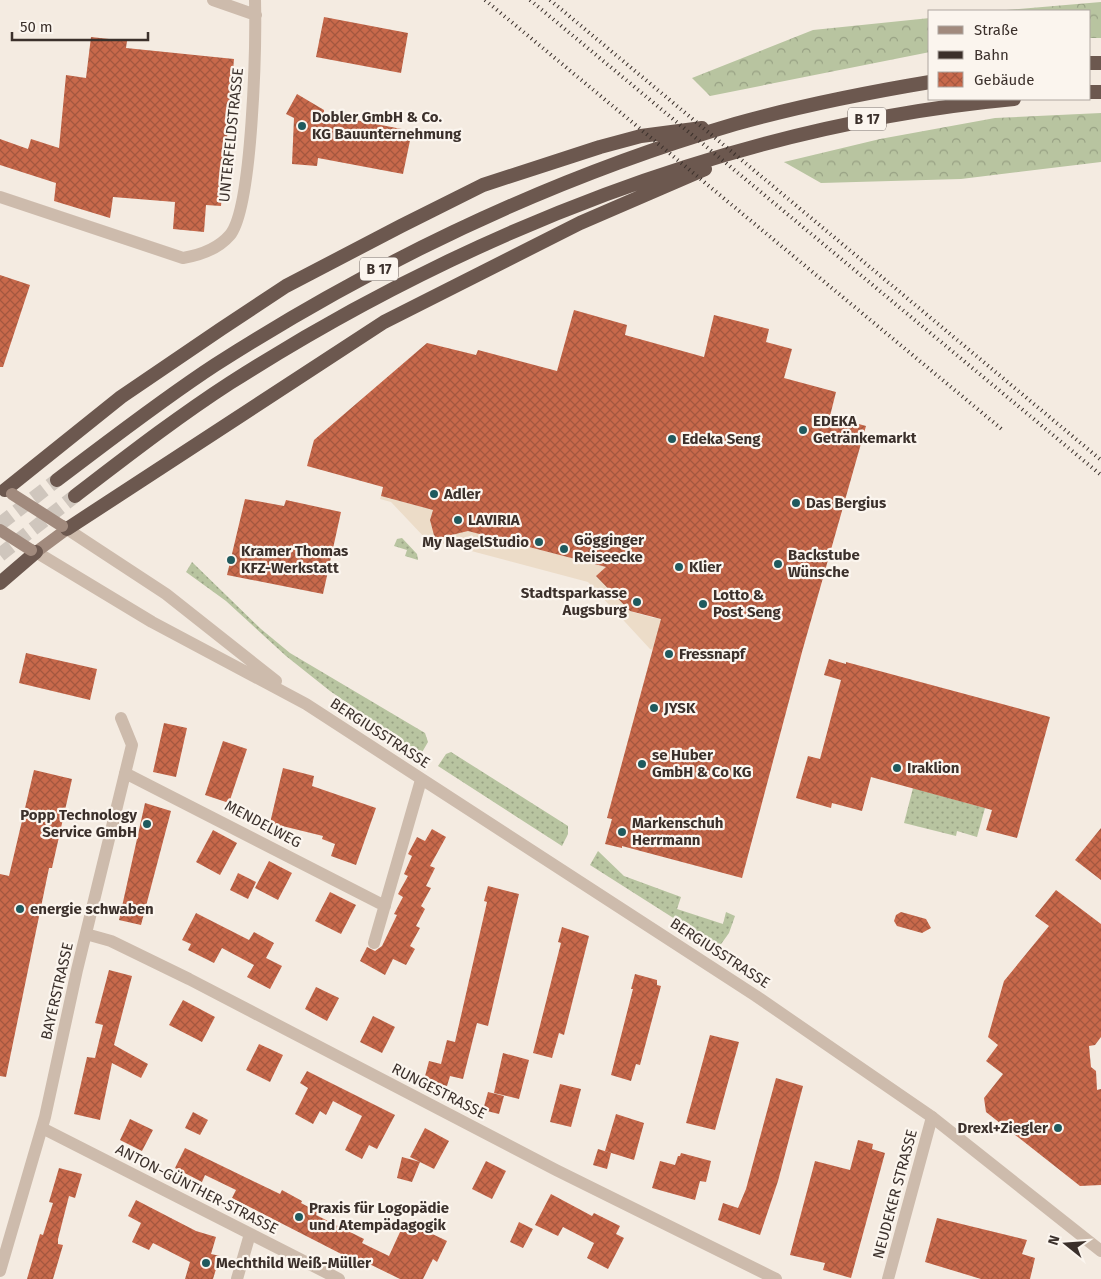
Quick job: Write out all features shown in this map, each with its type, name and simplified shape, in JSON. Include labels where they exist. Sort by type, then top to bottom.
[{"type":"highway","name":"B 17","points":[[57,480],[135,421],[214,366],[296,316],[380,269],[466,226],[554,188],[644,154],[735,124],[852,95],[928,82]]},
{"type":"highway","name":"B 17","points":[[75,496],[151,438],[229,384],[310,334],[393,288],[479,247],[566,210],[656,177],[746,149],[867,118],[1006,100]]},
{"type":"highway","points":[[4,491],[121,397],[221,329],[286,286],[409,222],[483,185],[600,147],[641,136],[735,124]]},
{"type":"highway","points":[[65,528],[384,322],[580,223],[669,186],[746,149]]},
{"type":"highway","points":[[0,583],[33,551]]},
{"type":"main road","name":"BERGIUSSTRASSE","points":[[4,491],[65,528]]},
{"type":"main road","points":[[33,551],[65,528]]},
{"type":"main road","name":"BERGIUSSTRASSE","points":[[0,530],[33,551]]},
{"type":"street","points":[[213,0],[256,15]]},
{"type":"street","name":"UNTERFELDSTRASSE","points":[[0,197],[183,258],[198,255],[222,244],[232,234],[242,203],[256,48],[255,0]]},
{"type":"street","name":"BERGIUSSTRASSE","points":[[65,528],[166,594],[306,704],[756,996],[932,1117],[1101,1251]]},
{"type":"street","name":"BERGIUSSTRASSE","points":[[33,551],[152,622],[306,704]]},
{"type":"street","name":"BAYERSTRASSE","points":[[0,1271],[42,1128],[86,934],[132,745],[121,718]]},
{"type":"street","name":"MENDELWEG","points":[[125,773],[385,906]]},
{"type":"street","points":[[374,943],[421,780]]},
{"type":"street","name":"RUNGESTRASSE","points":[[86,934],[111,942],[189,979],[547,1165],[776,1279]]},
{"type":"street","name":"NEUDEKER STRASSE","points":[[888,1279],[932,1117]]},
{"type":"street","name":"ANTON-GÜNTHER-STRASSE","points":[[42,1128],[339,1279]]},
{"type":"street","points":[[237,1279],[250,1234]]},
{"type":"green space","points":[[1101,2],[1101,38],[1091,38],[1091,10],[1006,10]]},
{"type":"green space","points":[[928,18],[928,52],[710,96],[692,78],[813,30]]},
{"type":"green space","points":[[1101,113],[1101,162],[961,179],[821,183],[784,162],[880,139],[995,118]]},
{"type":"green space","points":[[402,538],[417,554],[418,560],[405,556],[407,550],[394,546],[397,539]]},
{"type":"green space","points":[[192,562],[261,629],[290,653],[425,733],[428,742],[421,754],[330,691],[286,656],[226,601],[186,572]]},
{"type":"green space","points":[[451,752],[568,826],[568,834],[562,846],[438,766],[446,754]]},
{"type":"green space","points":[[913,788],[985,808],[977,837],[957,831],[956,836],[904,823]]},
{"type":"green space","points":[[598,851],[624,876],[681,897],[677,909],[723,924],[726,912],[735,916],[729,933],[719,947],[590,865]]},
{"type":"shaded area","points":[[381,496],[433,510],[430,520],[606,567],[630,604],[629,611],[654,618],[669,617],[659,651],[650,649],[588,582],[426,539],[391,502],[380,499]]},
{"type":"building","points":[[324,17],[408,33],[401,73],[316,57]]},
{"type":"building","points":[[91,37],[127,41],[126,48],[234,59],[221,206],[206,205],[204,232],[173,229],[175,202],[113,197],[110,218],[54,201],[56,183],[0,165],[0,139],[28,149],[31,139],[59,148],[66,75],[86,78]]},
{"type":"building","points":[[297,94],[324,110],[324,114],[412,131],[403,174],[318,158],[317,166],[292,164],[294,118],[286,114]]},
{"type":"building","points":[[0,275],[30,285],[3,367],[0,367]]},
{"type":"building","points":[[574,310],[627,325],[625,335],[704,357],[714,315],[769,329],[766,342],[792,349],[784,378],[836,392],[830,416],[866,426],[802,652],[742,878],[622,846],[622,848],[605,844],[612,819],[607,818],[661,619],[630,611],[596,576],[606,567],[468,531],[435,539],[430,520],[433,510],[381,496],[383,487],[307,466],[314,440],[427,343],[476,355],[478,350],[557,371]]},
{"type":"building","points":[[245,499],[284,506],[286,500],[341,512],[323,594],[227,575]]},
{"type":"building","points":[[26,653],[97,669],[90,700],[19,683]]},
{"type":"building","points":[[829,659],[1050,717],[1017,838],[986,830],[992,810],[871,777],[862,811],[832,803],[831,808],[796,798],[808,756],[820,759],[841,680],[824,675]]},
{"type":"building","points":[[164,723],[187,728],[176,777],[153,772]]},
{"type":"building","points":[[223,741],[247,749],[229,803],[205,795]]},
{"type":"building","points":[[283,768],[314,776],[312,786],[376,808],[356,865],[331,856],[335,844],[322,839],[323,836],[270,823]]},
{"type":"building","points":[[34,770],[72,779],[52,868],[49,868],[6,1077],[0,1076],[0,874],[9,876]]},
{"type":"building","points":[[145,803],[171,811],[141,925],[119,920]]},
{"type":"building","points":[[1101,828],[1101,880],[1075,860]]},
{"type":"building","points":[[432,829],[446,837],[430,866],[435,868],[426,886],[431,888],[421,906],[425,909],[416,926],[420,928],[410,946],[415,949],[406,965],[393,959],[385,975],[360,961],[367,947],[375,951],[382,946],[397,915],[394,914],[403,897],[398,894],[408,876],[404,874],[412,856],[408,854],[417,837],[425,841]]},
{"type":"building","points":[[213,830],[237,843],[220,875],[196,862]]},
{"type":"building","points":[[269,861],[292,873],[278,900],[255,888]]},
{"type":"building","points":[[238,873],[256,882],[248,899],[230,890]]},
{"type":"building","points":[[488,886],[519,894],[488,1026],[477,1023],[463,1079],[450,1076],[447,1086],[424,1080],[429,1061],[441,1064],[447,1040],[455,1042],[487,902],[484,901]]},
{"type":"building","points":[[1056,890],[1101,924],[1101,1037],[1095,1045],[1089,1046],[1091,1067],[1096,1071],[1097,1090],[1101,1089],[1101,1185],[1080,1186],[986,1112],[984,1098],[1003,1074],[986,1061],[998,1045],[988,1037],[1004,981],[1049,926],[1035,916]]},
{"type":"building","points":[[330,892],[356,905],[341,934],[315,921]]},
{"type":"building","points":[[901,912],[926,919],[931,928],[922,933],[897,926],[894,921],[896,915]]},
{"type":"building","points":[[196,913],[249,940],[254,932],[274,943],[266,958],[282,966],[270,989],[247,977],[254,965],[222,948],[214,963],[188,950],[191,944],[182,940]]},
{"type":"building","points":[[562,927],[589,936],[564,1035],[559,1033],[552,1058],[533,1053],[561,943],[558,942]]},
{"type":"building","points":[[109,970],[132,976],[114,1045],[148,1064],[141,1078],[112,1063],[100,1120],[74,1114],[87,1057],[95,1058],[103,1025],[95,1023]]},
{"type":"building","points":[[635,974],[657,980],[657,985],[661,986],[640,1065],[636,1064],[631,1081],[611,1075],[633,989],[631,989]]},
{"type":"building","points":[[316,987],[339,998],[327,1021],[305,1009]]},
{"type":"building","points":[[183,1000],[215,1017],[202,1042],[169,1025]]},
{"type":"building","points":[[373,1016],[395,1027],[382,1053],[360,1042]]},
{"type":"building","points":[[710,1035],[739,1042],[715,1130],[686,1123]]},
{"type":"building","points":[[259,1044],[283,1055],[270,1082],[246,1070]]},
{"type":"building","points":[[503,1053],[529,1060],[519,1099],[494,1093]]},
{"type":"building","points":[[307,1071],[395,1115],[377,1149],[369,1145],[362,1159],[345,1150],[362,1116],[333,1101],[326,1115],[320,1111],[313,1124],[295,1114],[308,1088],[300,1083]]},
{"type":"building","points":[[776,1078],[803,1086],[778,1181],[760,1235],[718,1220],[723,1203],[738,1208],[746,1189]]},
{"type":"building","points":[[560,1084],[581,1089],[571,1127],[550,1122]]},
{"type":"building","points":[[488,1092],[504,1096],[499,1114],[483,1110]]},
{"type":"building","points":[[193,1112],[208,1120],[200,1135],[185,1128]]},
{"type":"building","points":[[616,1114],[644,1123],[634,1160],[605,1151]]},
{"type":"building","points":[[130,1119],[153,1130],[142,1151],[120,1140]]},
{"type":"building","points":[[425,1128],[449,1141],[434,1169],[410,1157]]},
{"type":"building","points":[[858,1140],[873,1144],[872,1149],[885,1153],[851,1278],[823,1270],[825,1263],[790,1255],[815,1161],[850,1170]]},
{"type":"building","points":[[185,1148],[280,1194],[282,1190],[318,1212],[316,1215],[364,1239],[362,1243],[389,1256],[405,1221],[447,1241],[437,1262],[433,1259],[423,1279],[400,1279],[355,1257],[353,1260],[232,1198],[236,1190],[205,1175],[202,1182],[175,1168]]},
{"type":"building","points":[[598,1149],[611,1153],[607,1169],[593,1165]]},
{"type":"building","points":[[681,1153],[711,1161],[706,1182],[700,1181],[695,1200],[652,1188],[660,1161],[675,1165]]},
{"type":"building","points":[[402,1157],[420,1162],[412,1182],[397,1178]]},
{"type":"building","points":[[486,1161],[506,1171],[492,1199],[472,1189]]},
{"type":"building","points":[[59,1168],[82,1174],[75,1198],[69,1196],[58,1239],[58,1244],[63,1245],[53,1279],[27,1279],[40,1234],[43,1235],[53,1203],[49,1202]]},
{"type":"building","points":[[551,1194],[592,1216],[594,1213],[620,1226],[616,1234],[624,1238],[608,1269],[587,1258],[594,1243],[563,1227],[558,1236],[535,1225]]},
{"type":"building","points":[[136,1200],[196,1231],[216,1237],[211,1254],[220,1256],[213,1279],[185,1279],[190,1262],[153,1243],[149,1250],[132,1242],[141,1223],[128,1216]]},
{"type":"building","points":[[937,1218],[1027,1240],[1022,1254],[1035,1258],[1030,1279],[981,1279],[925,1262]]},
{"type":"building","points":[[519,1222],[533,1229],[523,1248],[510,1242]]},
{"type":"tunnel","points":[[0,524],[57,480]]},
{"type":"tunnel","points":[[0,555],[75,496]]},
{"type":"railway","points":[[485,0],[1004,431]]},
{"type":"railway","points":[[530,0],[1101,475]]},
{"type":"railway","points":[[550,0],[1101,460]]},
{"type":"place","name":"Dobler GmbH & Co. KG Bauunternehmung","points":[[302,126]]},
{"type":"place","name":"EDEKA Getränkemarkt","points":[[803,430]]},
{"type":"place","name":"Edeka Seng","points":[[672,439]]},
{"type":"place","name":"Adler","points":[[434,494]]},
{"type":"place","name":"Das Bergius","points":[[796,503]]},
{"type":"place","name":"LAVIRIA","points":[[458,520]]},
{"type":"place","name":"My NagelStudio","points":[[539,542]]},
{"type":"place","name":"Gögginger Reiseecke","points":[[564,549]]},
{"type":"place","name":"Kramer Thomas KFZ-Werkstatt","points":[[231,560]]},
{"type":"place","name":"Backstube Wünsche","points":[[778,564]]},
{"type":"place","name":"Klier","points":[[679,567]]},
{"type":"place","name":"Stadtsparkasse Augsburg","points":[[637,602]]},
{"type":"place","name":"Lotto & Post Seng","points":[[703,604]]},
{"type":"place","name":"Fressnapf","points":[[669,654]]},
{"type":"place","name":"JYSK","points":[[654,708]]},
{"type":"place","name":"se Huber GmbH & Co KG","points":[[642,764]]},
{"type":"place","name":"Iraklion","points":[[897,768]]},
{"type":"place","name":"Popp Technology Service GmbH","points":[[147,824]]},
{"type":"place","name":"Markenschuh Herrmann","points":[[622,832]]},
{"type":"place","name":"energie schwaben","points":[[20,909]]},
{"type":"place","name":"Drexl+Ziegler","points":[[1058,1128]]},
{"type":"place","name":"Praxis für Logopädie und Atempädagogik","points":[[299,1217]]},
{"type":"place","name":"Mechthild Weiß-Müller","points":[[206,1263]]}]
